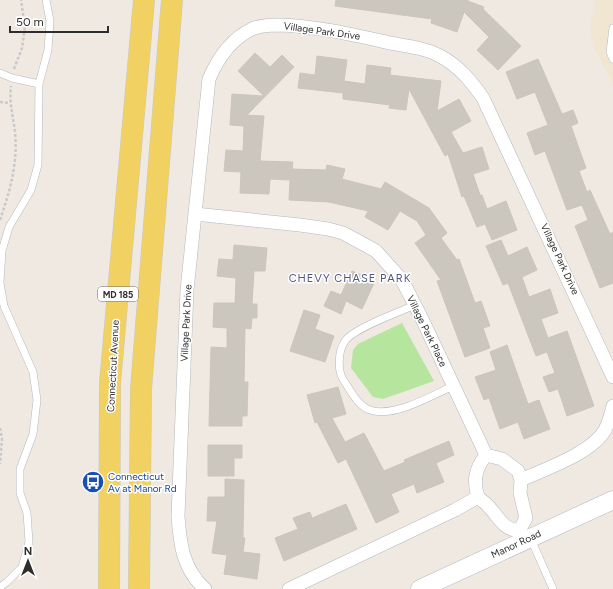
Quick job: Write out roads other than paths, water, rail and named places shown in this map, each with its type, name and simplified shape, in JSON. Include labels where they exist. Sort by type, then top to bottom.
[{"type":"main road","name":"Connecticut Avenue","points":[[109,589],[110,383],[144,0]]},
{"type":"main road","name":"MD 185","points":[[139,589],[141,389],[172,0]]},
{"type":"street","name":"Village Park Drive","points":[[205,589],[196,580],[185,562],[180,541],[178,516],[187,290],[209,79],[217,60],[233,42],[253,29],[277,25],[359,36],[427,50],[453,64],[467,76],[483,98],[613,376]]},
{"type":"street","name":"Village Park Place","points":[[196,214],[300,225],[343,233],[376,251],[388,262],[402,280],[486,455]]},
{"type":"street","points":[[521,480],[548,468],[595,441],[605,430],[613,406]]},
{"type":"street","points":[[486,455],[502,459],[510,464],[518,471],[521,480],[520,493],[526,518],[524,536],[502,524],[489,506],[478,497],[475,475],[479,464],[486,455]]},
{"type":"street","points":[[289,589],[455,510],[478,497]]},
{"type":"street","name":"Manor Road","points":[[420,589],[444,581],[524,536],[613,500]]},
{"type":"lane","points":[[0,587],[9,586],[22,567],[29,542],[28,513],[20,493],[20,469],[33,434],[37,400],[33,372],[4,306],[0,282],[2,251],[9,227],[31,190],[38,165],[39,84],[48,50],[50,22],[46,0]]},
{"type":"lane","points":[[613,28],[610,52],[613,59]]},
{"type":"lane","points":[[0,73],[12,78],[39,84]]},
{"type":"lane","points":[[415,305],[354,332],[345,341],[340,355],[341,377],[358,401],[370,410],[399,410],[454,386]]},
{"type":"lane","points":[[524,536],[553,589]]},
{"type":"place","name":"Connecticut Av at Manor Rd","points":[[93,482]]},
{"type":"district","name":"CHEVY CHASE PARK","points":[[350,278]]}]
